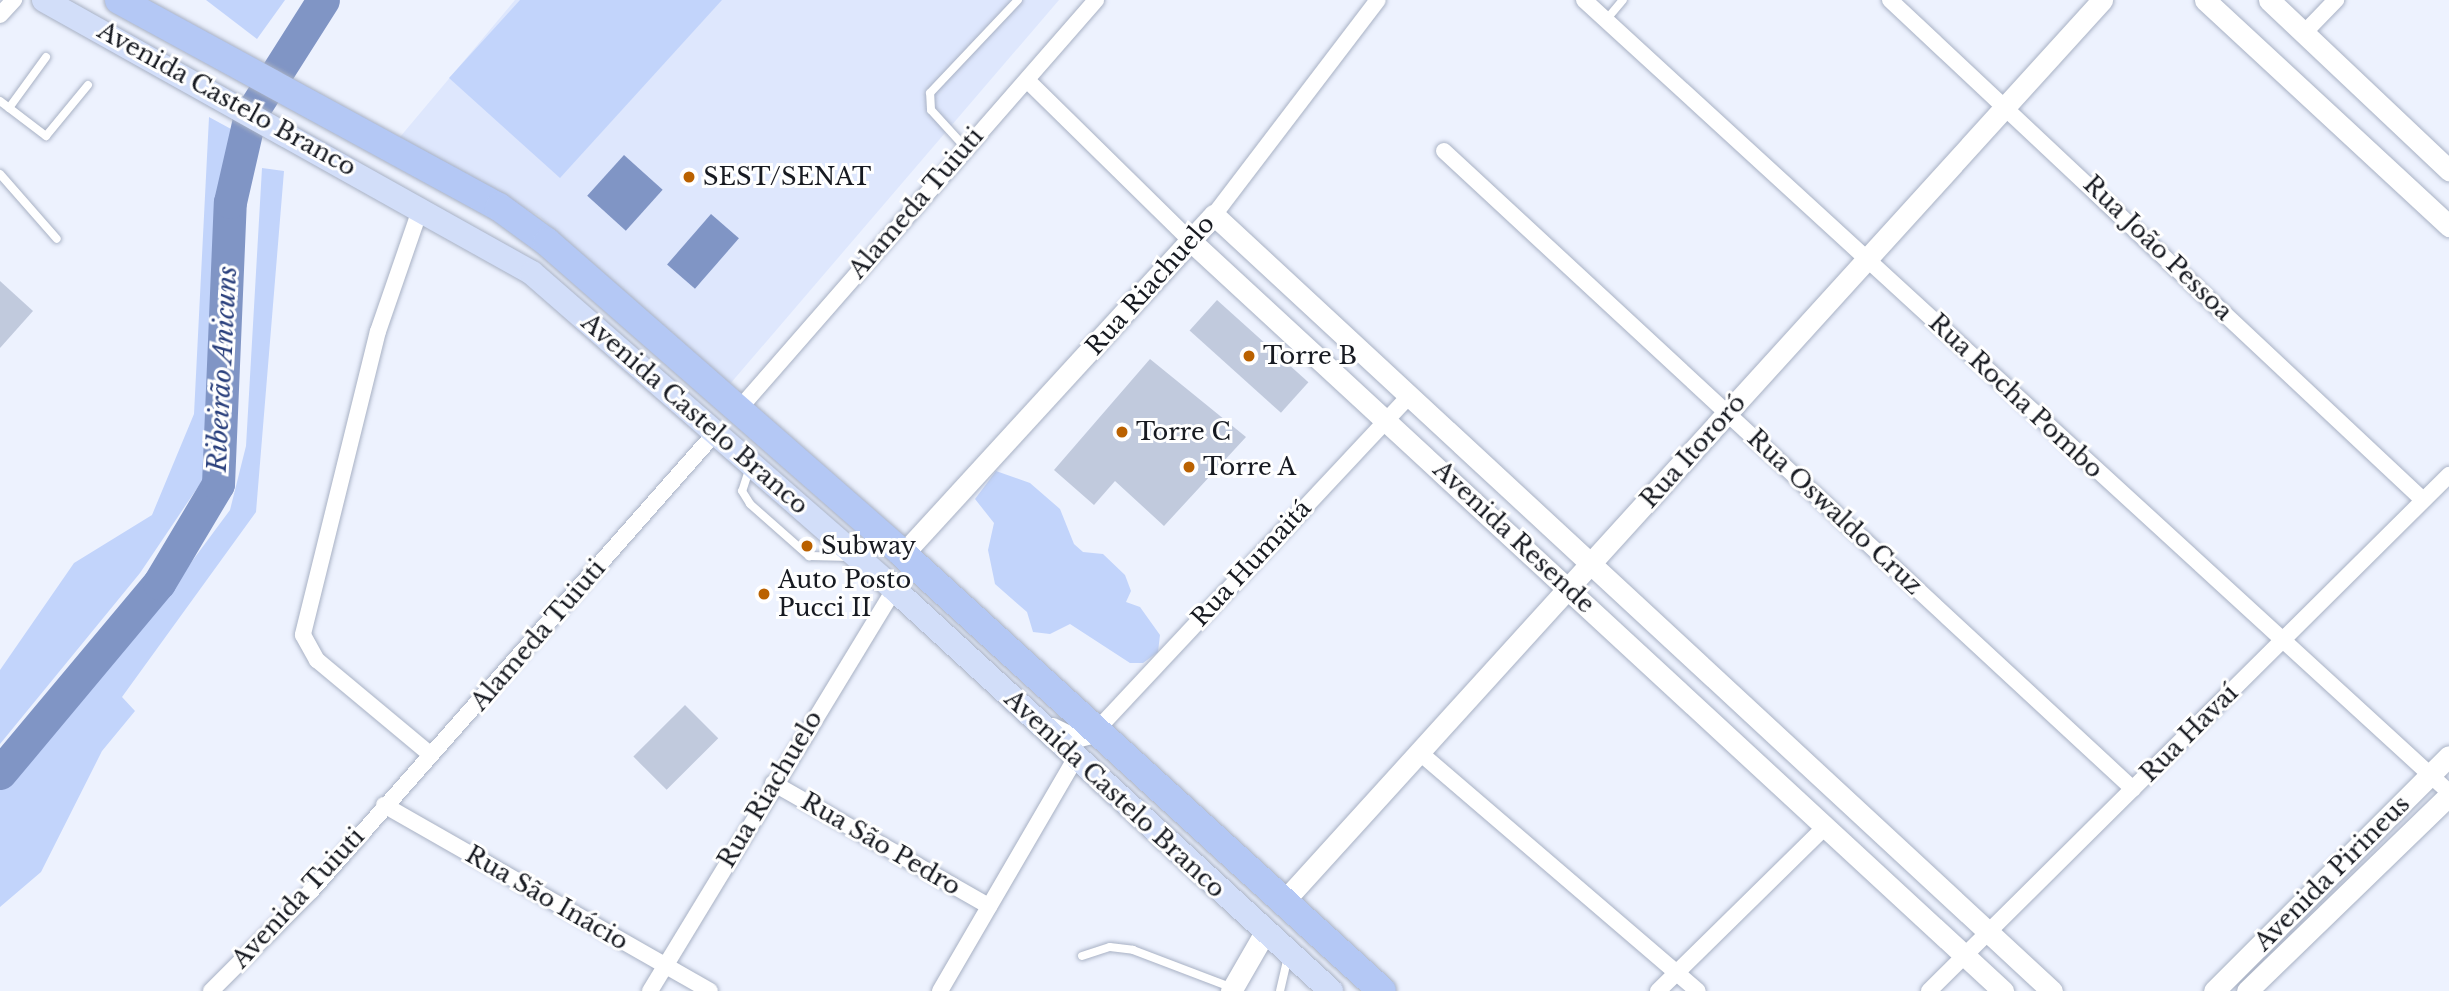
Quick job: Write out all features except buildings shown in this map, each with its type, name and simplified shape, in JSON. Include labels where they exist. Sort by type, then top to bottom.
[{"type":"highway","name":"Avenida Castelo Branco","points":[[119,0],[499,207],[739,409],[903,554],[1381,991]]},
{"type":"main road","name":"Avenida Castelo Branco","points":[[44,0],[297,138],[443,225],[532,273],[718,431],[894,589],[1331,991]]},
{"type":"street","points":[[0,15],[14,0]]},
{"type":"street","name":"Alameda Tuiuti","points":[[739,409],[963,145],[1028,81],[1096,0]]},
{"type":"street","name":"Rua Riachuelo","points":[[903,554],[1193,243],[1378,0]]},
{"type":"street","name":"Rua Rocha Pombo","points":[[1584,0],[2281,642],[2449,793]]},
{"type":"street","name":"Rua João Pessoa","points":[[1889,0],[2006,104],[2423,500]]},
{"type":"street","name":"Rua Itororó","points":[[1284,901],[2102,0]]},
{"type":"street","points":[[2206,0],[2449,226]]},
{"type":"street","points":[[2269,0],[2449,170]]},
{"type":"street","points":[[2305,32],[2336,0]]},
{"type":"street","name":"Avenida Resende","points":[[1028,81],[1193,243],[1387,419],[1824,828],[2003,991]]},
{"type":"street","name":"Rua Oswaldo Cruz","points":[[1444,151],[2133,789]]},
{"type":"street","points":[[420,210],[414,235],[378,331],[303,635],[317,660],[431,755]]},
{"type":"street","name":"Avenida Resende","points":[[1214,215],[1987,934],[2052,991]]},
{"type":"street","points":[[414,235],[443,225]]},
{"type":"street","name":"Rua Humaitá","points":[[1095,730],[1408,397]]},
{"type":"street","name":"Alameda Tuiuti","points":[[384,805],[718,431]]},
{"type":"street","name":"Rua Havaí","points":[[1929,991],[2449,475]]},
{"type":"street","name":"Rua Riachuelo","points":[[650,991],[773,783],[894,589]]},
{"type":"street","points":[[1028,714],[1080,738],[1095,730]]},
{"type":"street","points":[[1419,752],[1698,991]]},
{"type":"street","name":"Avenida Pirineus","points":[[2214,991],[2449,756]]},
{"type":"street","points":[[940,991],[1076,759]]},
{"type":"street","name":"Rua São Pedro","points":[[773,783],[989,906]]},
{"type":"street","name":"Avenida Pirineus","points":[[2248,991],[2449,793]]},
{"type":"street","name":"Rua São Inácio","points":[[384,805],[710,991]]},
{"type":"street","name":"Avenida Tuiuti","points":[[211,991],[311,891],[384,805]]},
{"type":"street","points":[[1658,991],[1824,828]]},
{"type":"street","points":[[1894,893],[1918,870]]},
{"type":"street","points":[[1232,989],[1265,932]]},
{"type":"lane","points":[[963,145],[931,110],[930,93],[1018,0]]},
{"type":"lane","points":[[1606,20],[1623,0]]},
{"type":"lane","points":[[9,108],[46,57]]},
{"type":"lane","points":[[0,101],[46,136],[88,85]]},
{"type":"lane","points":[[0,174],[57,239]]},
{"type":"lane","points":[[1082,956],[1110,947],[1133,950],[1232,989]]},
{"type":"lane","points":[[1280,991],[1289,953]]},
{"type":"shaded area","points":[[206,0],[285,0],[257,39]]},
{"type":"shaded area","name":"SEST/SENAT","points":[[515,0],[1059,0],[730,384],[539,216],[400,137]]},
{"type":"shaded area","points":[[520,0],[722,0],[560,178],[449,78]]},
{"type":"shaded area","points":[[209,117],[231,129],[204,478],[140,573],[0,744],[0,670],[74,563],[152,515],[194,414]]},
{"type":"shaded area","points":[[624,155],[663,190],[626,231],[587,196]]},
{"type":"shaded area","points":[[262,168],[284,171],[256,512],[122,697],[135,711],[102,751],[41,872],[0,907],[0,789],[164,599],[230,510],[246,446]]},
{"type":"shaded area","points":[[711,214],[739,238],[695,289],[667,265]]},
{"type":"shaded area","points":[[996,471],[1030,483],[1060,509],[1074,544],[1083,552],[1103,554],[1125,575],[1131,591],[1126,602],[1140,607],[1160,635],[1158,652],[1143,663],[1130,663],[1070,624],[1050,634],[1033,632],[1027,612],[995,584],[988,550],[994,523],[975,499]]},
{"type":"waterway","name":"Ribeirão Anicuns","points":[[0,773],[159,583],[218,484],[230,202],[250,115],[323,0]]},
{"type":"place","name":"SEST/SENAT","points":[[689,177]]},
{"type":"place","name":"Torre B","points":[[1249,356]]},
{"type":"place","name":"Torre C","points":[[1122,432]]},
{"type":"place","name":"Torre A","points":[[1189,467]]},
{"type":"place","name":"Subway","points":[[807,546]]},
{"type":"place","name":"Auto Posto Pucci II","points":[[764,594]]}]
